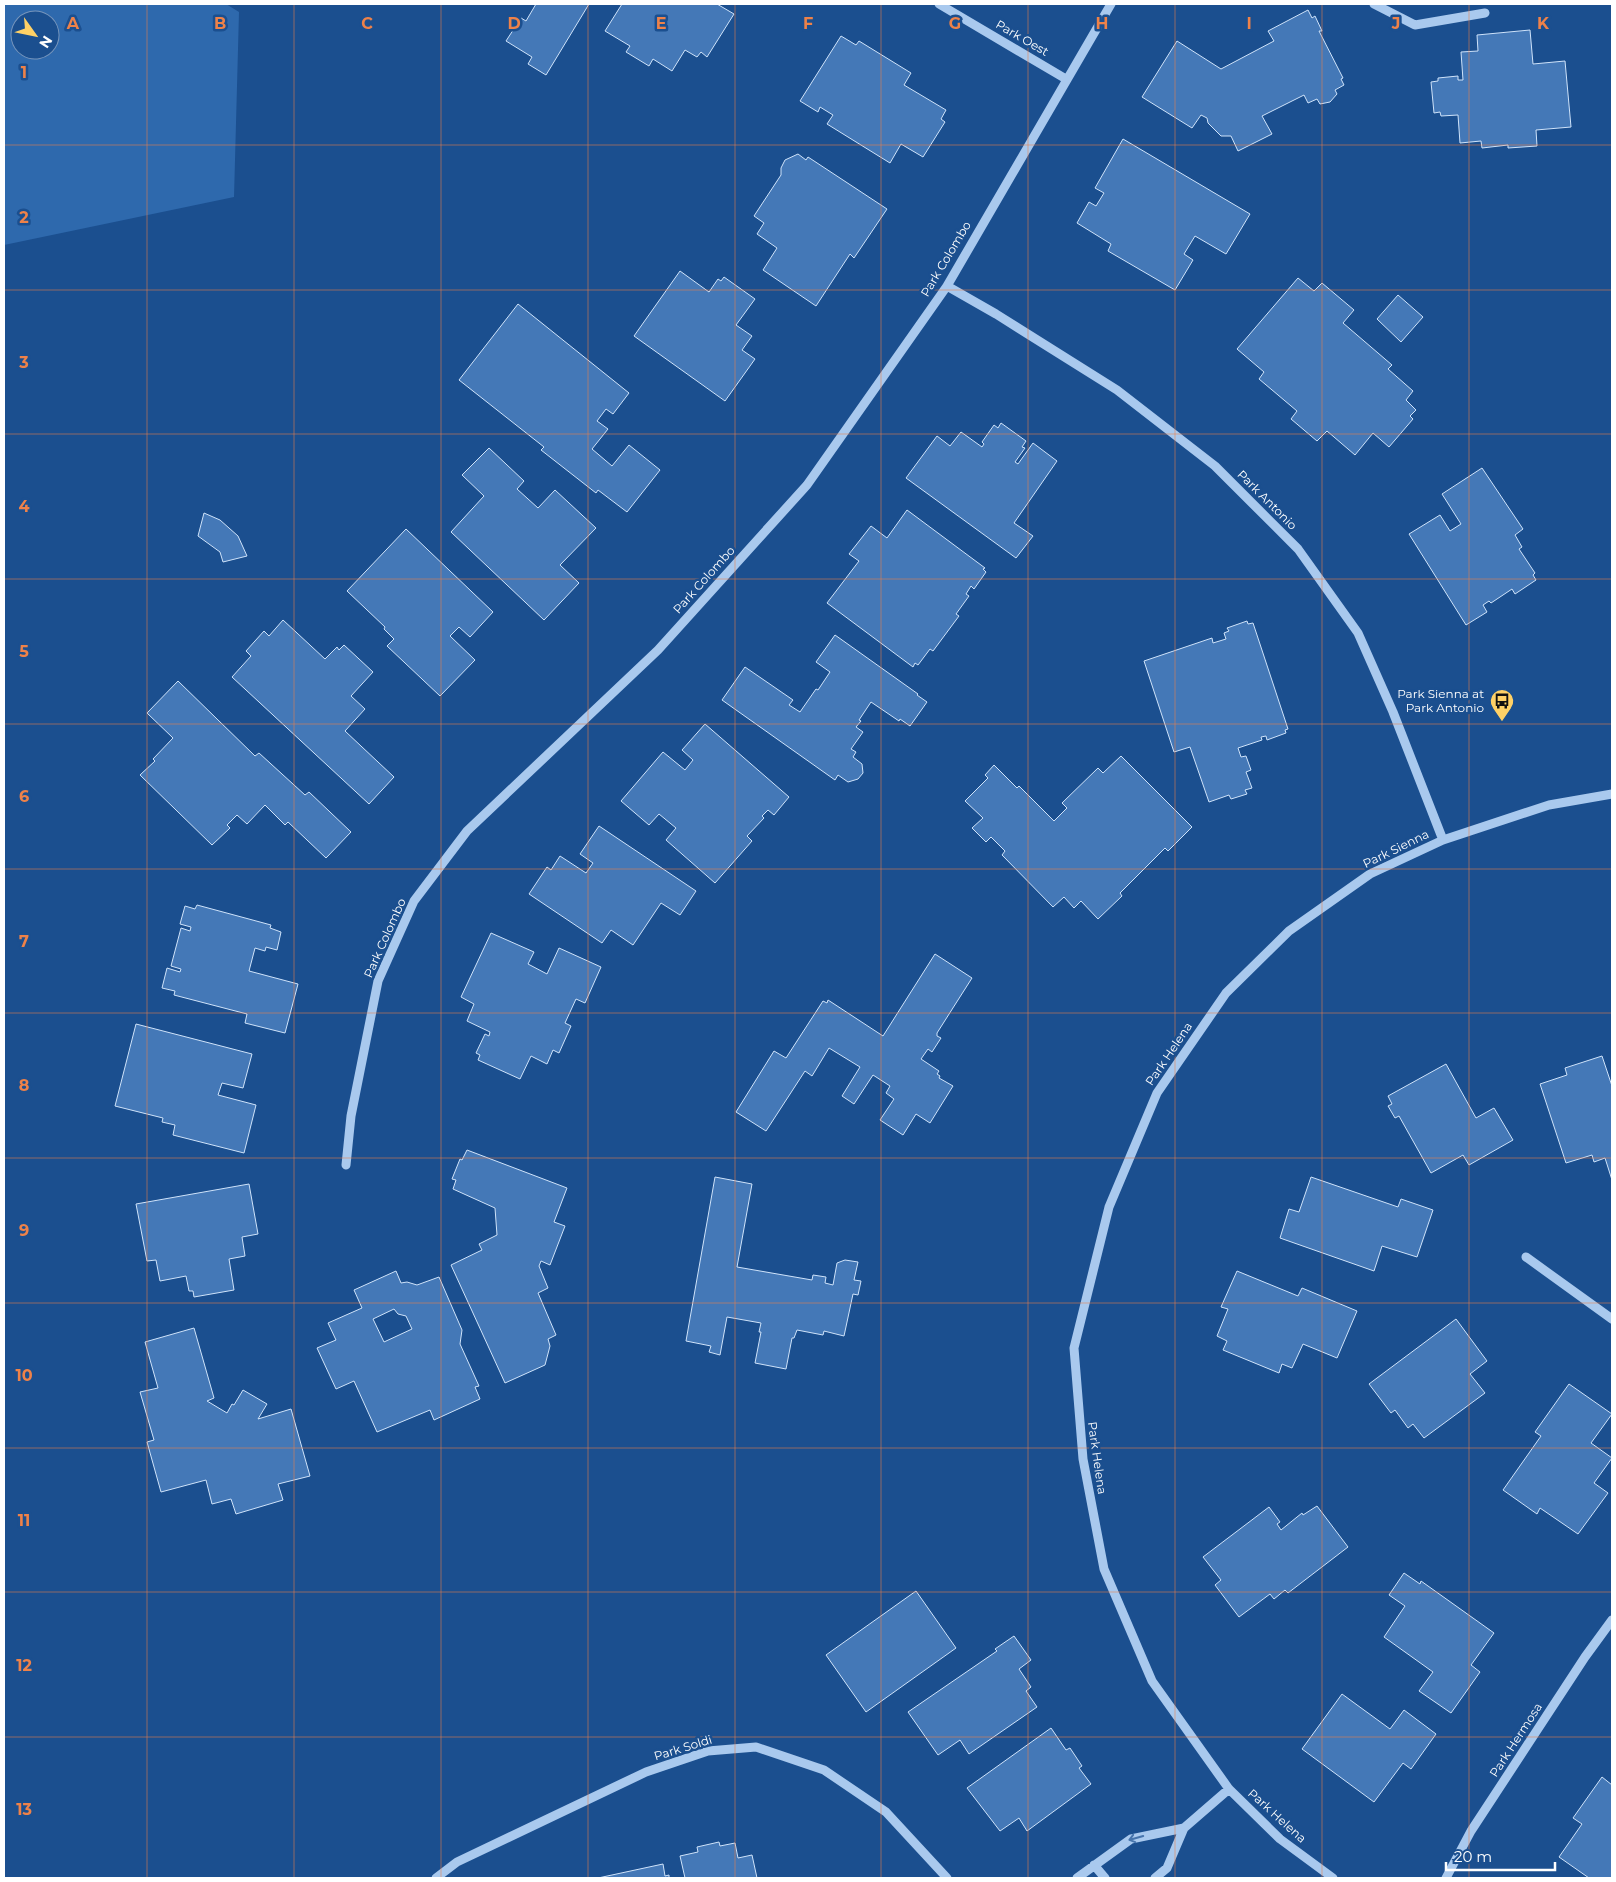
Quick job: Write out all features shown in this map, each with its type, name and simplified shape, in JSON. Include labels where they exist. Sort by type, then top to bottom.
[{"type":"street","name":"Park Oest","points":[[939,4],[1066,78]]},
{"type":"street","name":"Park Colombo","points":[[346,1165],[351,1116],[378,981],[414,901],[467,830],[658,650],[807,485],[947,286],[1066,78],[1111,4]]},
{"type":"street","points":[[1374,4],[1415,25],[1485,13]]},
{"type":"street","name":"Park Antonio","points":[[947,286],[996,314],[1117,390],[1215,466],[1298,549],[1358,633],[1443,840]]},
{"type":"street","name":"Park Sienna","points":[[1226,993],[1289,930],[1370,874],[1443,840],[1549,805],[1612,794]]},
{"type":"street","name":"Park Helena","points":[[1226,993],[1157,1093],[1109,1206],[1074,1348],[1083,1459],[1104,1569],[1152,1681],[1229,1789],[1280,1839],[1333,1878]]},
{"type":"street","points":[[1526,1257],[1612,1319]]},
{"type":"street","name":"Park Hermosa","points":[[1446,1878],[1471,1831],[1585,1657],[1612,1620]]},
{"type":"street","name":"Park Soldi","points":[[436,1878],[457,1862],[646,1772],[708,1751],[756,1747],[824,1770],[886,1812],[947,1878]]},
{"type":"street","points":[[1155,1878],[1167,1868],[1184,1828],[1229,1789]]},
{"type":"street","points":[[1077,1878],[1130,1839],[1184,1828]]},
{"type":"street","points":[[1094,1865],[1105,1878]]},
{"type":"shaded area","points":[[4,4],[226,4],[239,12],[234,197],[4,245]]},
{"type":"building","points":[[536,4],[589,4],[546,75],[528,64],[532,57],[506,41],[521,18],[526,21]]},
{"type":"building","points":[[622,4],[717,4],[734,14],[707,57],[701,52],[697,57],[685,50],[672,71],[653,59],[649,66],[626,52],[630,46],[605,31]]},
{"type":"building","points":[[1308,10],[1312,18],[1315,16],[1322,31],[1319,31],[1343,78],[1341,79],[1344,85],[1335,90],[1337,94],[1330,102],[1320,104],[1317,99],[1308,103],[1304,95],[1262,116],[1272,134],[1238,151],[1231,136],[1221,136],[1208,123],[1207,118],[1201,115],[1192,128],[1142,97],[1177,41],[1221,69],[1274,41],[1268,31]]},
{"type":"building","points":[[1530,30],[1533,64],[1565,61],[1571,127],[1536,130],[1537,146],[1508,148],[1508,145],[1482,148],[1481,141],[1460,143],[1458,115],[1441,116],[1440,112],[1434,113],[1431,82],[1438,81],[1438,78],[1458,76],[1458,80],[1463,80],[1461,52],[1478,51],[1477,35]]},
{"type":"building","points":[[841,36],[856,45],[859,41],[911,73],[904,85],[946,110],[941,119],[945,122],[923,157],[901,144],[890,163],[827,124],[833,115],[820,107],[818,112],[800,101]]},
{"type":"building","points":[[1123,139],[1250,214],[1226,254],[1195,236],[1184,254],[1193,260],[1175,290],[1108,251],[1111,244],[1077,223],[1089,202],[1096,206],[1104,193],[1095,188]]},
{"type":"building","points":[[798,154],[806,160],[808,157],[887,209],[854,258],[850,254],[816,306],[763,270],[777,248],[757,234],[764,223],[754,216],[781,175],[781,168],[785,160]]},
{"type":"building","points":[[680,271],[709,292],[718,279],[721,281],[724,277],[755,299],[736,325],[752,336],[742,350],[755,359],[725,401],[634,336]]},
{"type":"building","points":[[1298,278],[1314,291],[1322,283],[1354,310],[1343,323],[1392,365],[1388,369],[1413,391],[1406,400],[1416,410],[1410,416],[1413,419],[1389,447],[1373,433],[1355,455],[1327,431],[1317,441],[1291,419],[1297,411],[1259,379],[1264,372],[1237,349]]},
{"type":"building","points":[[1398,295],[1423,317],[1401,342],[1377,319]]},
{"type":"building","points":[[518,304],[629,393],[613,414],[606,409],[597,421],[608,429],[592,449],[612,466],[629,445],[660,470],[627,512],[598,490],[596,493],[541,450],[544,447],[459,380]]},
{"type":"building","points":[[1001,423],[1026,441],[1022,447],[1025,448],[1015,462],[1018,464],[1033,443],[1057,461],[1014,523],[1033,536],[1016,558],[906,478],[937,436],[950,446],[961,432],[982,447],[984,444],[982,442],[994,425],[998,428]]},
{"type":"building","points":[[489,448],[524,481],[517,489],[538,508],[555,490],[596,528],[560,565],[579,583],[544,620],[451,532],[484,496],[462,475]]},
{"type":"building","points":[[1482,468],[1523,529],[1515,535],[1522,547],[1519,549],[1535,573],[1533,575],[1536,580],[1515,594],[1512,589],[1491,603],[1489,601],[1483,605],[1487,612],[1466,625],[1409,534],[1440,515],[1450,531],[1461,524],[1442,494]]},
{"type":"building","points":[[907,510],[985,568],[983,569],[986,572],[974,589],[971,586],[966,594],[969,596],[956,614],[959,616],[933,651],[930,649],[918,665],[915,663],[913,667],[827,603],[859,561],[849,554],[871,526],[887,538]]},
{"type":"building","points":[[204,513],[220,520],[238,536],[247,556],[223,562],[220,552],[198,536]]},
{"type":"building","points":[[406,529],[493,612],[470,637],[459,627],[450,636],[475,660],[440,696],[387,646],[394,639],[384,629],[385,627],[347,591]]},
{"type":"building","points":[[283,620],[325,659],[337,647],[339,650],[344,645],[373,672],[351,696],[365,709],[345,731],[394,777],[369,804],[232,677],[251,656],[246,651],[264,631],[269,636]]},
{"type":"building","points":[[1247,621],[1248,624],[1253,623],[1288,729],[1285,730],[1286,733],[1267,740],[1266,736],[1261,737],[1262,740],[1238,748],[1241,757],[1246,756],[1251,770],[1246,772],[1252,788],[1245,790],[1247,794],[1231,799],[1229,795],[1209,802],[1190,747],[1174,752],[1144,661],[1212,638],[1213,643],[1226,639],[1224,633],[1229,631],[1227,628]]},
{"type":"building","points":[[835,635],[927,702],[910,726],[900,719],[899,721],[871,702],[856,727],[863,732],[851,749],[856,752],[853,757],[862,764],[863,773],[858,779],[848,782],[838,775],[835,780],[722,700],[745,667],[793,700],[789,705],[800,712],[830,672],[816,662]]},
{"type":"building","points":[[178,681],[255,756],[259,753],[305,795],[309,792],[351,832],[326,858],[288,822],[285,825],[265,805],[247,824],[237,815],[227,825],[230,828],[212,845],[140,775],[155,761],[153,759],[173,738],[147,713]]},
{"type":"building","points":[[705,724],[789,797],[774,815],[768,810],[762,816],[764,818],[747,836],[752,841],[715,883],[666,840],[676,828],[659,814],[649,825],[621,801],[663,752],[685,770],[693,760],[682,750]]},
{"type":"building","points":[[1121,756],[1192,827],[1168,851],[1165,848],[1120,893],[1122,896],[1098,919],[1081,901],[1074,908],[1064,897],[1053,907],[1002,855],[1005,851],[991,837],[986,842],[972,828],[983,818],[965,801],[988,778],[985,775],[994,765],[1017,788],[1019,786],[1054,821],[1067,808],[1062,803],[1098,768],[1103,773]]},
{"type":"building","points":[[599,826],[696,891],[680,915],[661,903],[633,945],[611,930],[602,943],[529,894],[547,867],[551,870],[560,856],[586,873],[593,863],[580,854]]},
{"type":"building","points":[[197,905],[271,925],[270,928],[281,932],[277,950],[266,947],[265,951],[255,948],[249,971],[298,984],[285,1033],[245,1023],[247,1014],[174,995],[175,991],[162,988],[167,968],[180,972],[181,969],[171,966],[181,928],[190,931],[191,927],[180,924],[185,906],[195,909]]},
{"type":"building","points":[[491,933],[534,952],[528,964],[547,974],[559,948],[601,967],[585,1003],[576,999],[565,1023],[571,1026],[559,1053],[553,1050],[547,1064],[531,1056],[520,1079],[478,1060],[480,1055],[476,1053],[485,1034],[489,1036],[490,1032],[467,1021],[474,1004],[461,997]]},
{"type":"building","points":[[935,954],[972,978],[937,1033],[937,1036],[941,1038],[932,1052],[928,1049],[921,1059],[939,1071],[937,1074],[940,1076],[939,1078],[953,1086],[930,1123],[916,1114],[903,1135],[880,1120],[894,1099],[886,1093],[890,1086],[873,1075],[854,1104],[842,1096],[860,1067],[829,1048],[812,1076],[805,1071],[766,1131],[736,1112],[774,1051],[786,1058],[823,1001],[827,1003],[828,1000],[883,1036]]},
{"type":"building","points":[[136,1024],[252,1054],[243,1088],[222,1083],[218,1095],[256,1105],[244,1153],[173,1135],[175,1125],[162,1122],[163,1118],[115,1106]]},
{"type":"building","points":[[1602,1056],[1612,1086],[1612,1180],[1605,1158],[1594,1162],[1592,1155],[1566,1163],[1540,1084],[1567,1075],[1565,1068]]},
{"type":"building","points":[[1446,1064],[1476,1118],[1494,1108],[1513,1140],[1469,1165],[1463,1155],[1431,1173],[1399,1116],[1395,1118],[1388,1106],[1392,1104],[1388,1096]]},
{"type":"building","points":[[467,1150],[567,1188],[554,1222],[565,1226],[550,1265],[541,1261],[539,1266],[548,1288],[538,1293],[556,1335],[548,1339],[550,1346],[545,1365],[505,1383],[451,1265],[482,1250],[479,1244],[497,1235],[495,1208],[453,1189],[456,1180],[452,1179],[460,1159],[462,1160]]},
{"type":"building","points":[[715,1177],[752,1184],[737,1267],[812,1280],[813,1275],[826,1277],[825,1283],[833,1285],[837,1263],[845,1260],[858,1262],[854,1280],[861,1281],[858,1295],[853,1294],[844,1336],[824,1331],[823,1335],[797,1330],[794,1338],[792,1338],[786,1369],[755,1363],[761,1323],[727,1317],[720,1355],[709,1352],[711,1346],[686,1341]]},
{"type":"building","points":[[1311,1177],[1398,1207],[1401,1199],[1433,1210],[1417,1257],[1382,1246],[1374,1271],[1280,1238],[1289,1209],[1299,1212]]},
{"type":"building","points":[[249,1184],[258,1234],[242,1237],[245,1256],[229,1259],[234,1290],[194,1297],[193,1291],[189,1291],[186,1276],[160,1281],[156,1260],[147,1261],[136,1204]]},
{"type":"building","points":[[396,1271],[401,1283],[407,1282],[417,1285],[439,1277],[462,1330],[460,1344],[479,1386],[475,1387],[480,1399],[434,1420],[430,1410],[377,1432],[354,1381],[336,1389],[317,1348],[336,1340],[328,1323],[362,1308],[354,1290]],"holes":[[[394,1309],[398,1314],[406,1316],[412,1329],[384,1342],[373,1319]]]},
{"type":"building","points":[[1237,1271],[1298,1296],[1302,1288],[1357,1311],[1337,1358],[1303,1344],[1292,1368],[1282,1364],[1279,1373],[1223,1350],[1227,1341],[1217,1336],[1228,1309],[1221,1307]]},
{"type":"building","points":[[1456,1319],[1487,1361],[1470,1374],[1485,1393],[1424,1438],[1413,1424],[1408,1428],[1395,1410],[1391,1413],[1369,1384]]},
{"type":"building","points":[[194,1328],[214,1398],[207,1401],[227,1413],[243,1390],[267,1404],[258,1419],[291,1409],[310,1476],[278,1484],[283,1500],[236,1514],[231,1499],[212,1504],[206,1480],[161,1492],[147,1442],[154,1440],[140,1392],[158,1388],[145,1342]]},
{"type":"building","points":[[1569,1384],[1612,1414],[1591,1443],[1612,1458],[1594,1483],[1608,1493],[1578,1534],[1540,1508],[1537,1514],[1503,1490],[1541,1436],[1535,1432]]},
{"type":"building","points":[[1317,1506],[1348,1547],[1288,1593],[1285,1590],[1274,1599],[1270,1594],[1239,1617],[1215,1585],[1221,1580],[1203,1557],[1269,1507],[1280,1522],[1277,1524],[1281,1530],[1302,1513],[1303,1515]]},
{"type":"building","points":[[1404,1573],[1420,1584],[1421,1581],[1494,1633],[1471,1665],[1480,1672],[1451,1713],[1419,1691],[1433,1672],[1384,1637],[1405,1606],[1389,1595]]},
{"type":"building","points":[[916,1591],[956,1648],[866,1712],[826,1655]]},
{"type":"building","points":[[1014,1636],[1031,1660],[1019,1669],[1031,1687],[1026,1691],[1037,1707],[969,1754],[960,1740],[938,1755],[908,1712],[997,1651],[995,1649]]},
{"type":"building","points":[[1342,1694],[1390,1729],[1404,1710],[1436,1734],[1411,1769],[1403,1763],[1374,1802],[1302,1749]]},
{"type":"building","points":[[1051,1728],[1066,1750],[1070,1748],[1082,1766],[1079,1768],[1091,1784],[1027,1831],[1019,1818],[1000,1831],[967,1788]]},
{"type":"building","points":[[1602,1777],[1612,1785],[1612,1878],[1589,1878],[1559,1857],[1582,1824],[1573,1818]]},
{"type":"building","points":[[719,1842],[720,1846],[735,1843],[738,1858],[752,1855],[757,1878],[685,1878],[680,1856],[698,1852],[697,1847]]},
{"type":"building","points":[[663,1864],[665,1876],[669,1875],[669,1878],[598,1878]]},
{"type":"place","name":"Park Sienna at Park Antonio","points":[[1502,722]]}]
